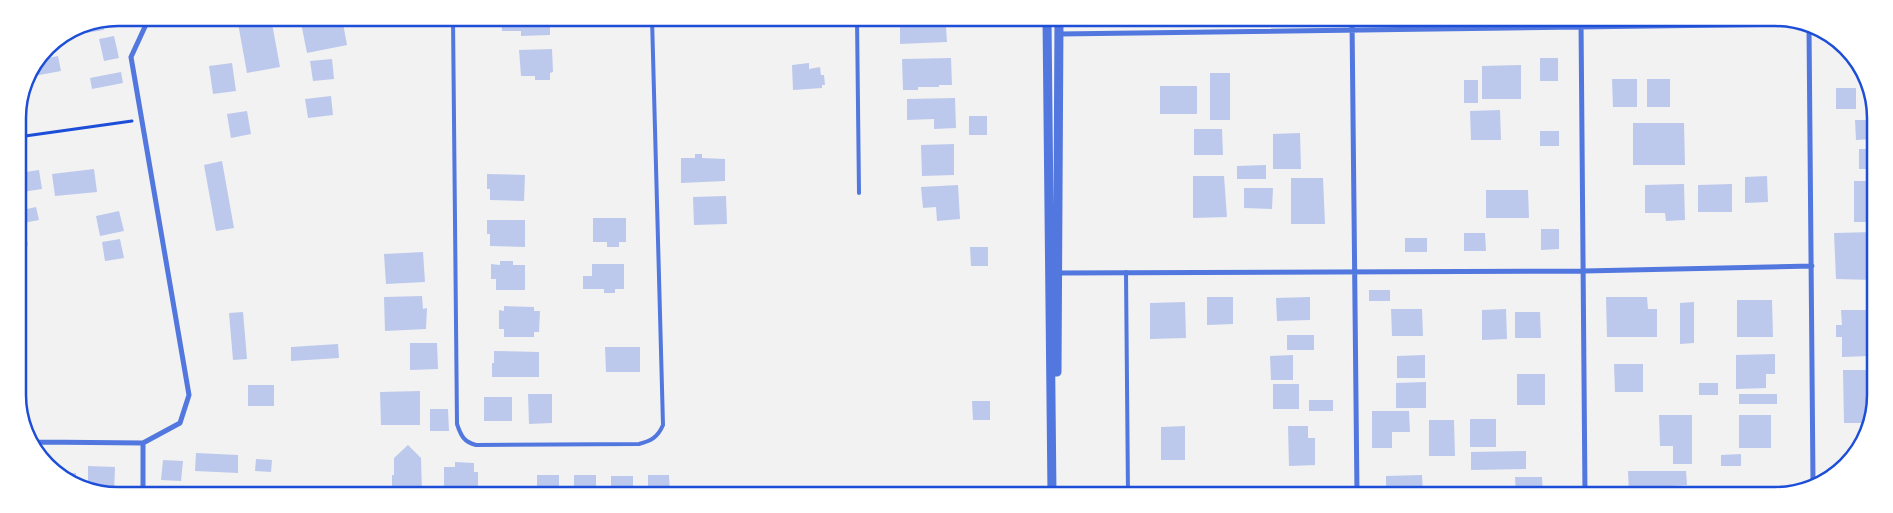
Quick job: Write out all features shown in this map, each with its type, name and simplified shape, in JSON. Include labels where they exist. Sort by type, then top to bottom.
[{"type":"street","points":[[40,442],[143,443],[180,423],[189,395],[131,57],[145,26]]},
{"type":"street","points":[[1047,26],[1052,487]]},
{"type":"street","points":[[1058,487],[1059,26]]},
{"type":"street","points":[[1059,34],[1655,26]]},
{"type":"street","points":[[1581,27],[1586,487]]},
{"type":"street","points":[[1352,29],[1357,487]]},
{"type":"street","points":[[1809,33],[1813,478]]},
{"type":"street","points":[[1057,273],[1584,271],[1812,266]]},
{"type":"street","points":[[142,487],[143,443]]},
{"type":"lane","points":[[453,26],[457,424],[461,435],[467,442],[476,445],[638,444],[651,441],[659,434],[663,425],[652,26]]},
{"type":"lane","points":[[857,26],[860,194]]},
{"type":"lane","points":[[1126,272],[1128,487]]},
{"type":"path","points":[[26,136],[142,120]]},
{"type":"building","points":[[238,26],[272,26],[280,67],[247,73]]},
{"type":"building","points":[[302,26],[343,26],[347,45],[307,53]]},
{"type":"building","points":[[502,26],[550,26],[550,35],[521,36],[521,31],[502,31]]},
{"type":"building","points":[[900,26],[952,26],[946,27],[947,42],[900,44]]},
{"type":"building","points":[[103,27],[104,30],[82,34]]},
{"type":"building","points":[[114,36],[119,58],[104,61],[99,39]]},
{"type":"building","points":[[552,49],[553,72],[550,73],[550,80],[535,80],[535,76],[521,76],[519,50]]},
{"type":"building","points":[[58,56],[61,71],[37,75],[42,67],[49,58]]},
{"type":"building","points":[[951,58],[952,85],[918,87],[918,90],[903,90],[902,59]]},
{"type":"building","points":[[1540,58],[1558,58],[1558,81],[1540,81]]},
{"type":"building","points":[[332,59],[334,79],[313,81],[310,61]]},
{"type":"building","points":[[232,63],[236,91],[213,94],[209,66]]},
{"type":"building","points":[[809,63],[809,69],[820,67],[821,75],[824,75],[825,85],[822,85],[822,88],[793,90],[792,65]]},
{"type":"building","points":[[1521,65],[1521,99],[1482,99],[1482,66]]},
{"type":"building","points":[[121,72],[123,83],[92,89],[90,78]]},
{"type":"building","points":[[1210,73],[1230,73],[1230,120],[1210,120]]},
{"type":"building","points":[[1612,79],[1637,79],[1637,107],[1613,107]]},
{"type":"building","points":[[1647,79],[1670,79],[1670,107],[1647,107]]},
{"type":"building","points":[[1464,80],[1478,80],[1478,103],[1464,103]]},
{"type":"building","points":[[1160,86],[1197,86],[1197,114],[1160,114]]},
{"type":"building","points":[[1836,88],[1856,88],[1856,109],[1836,109]]},
{"type":"building","points":[[331,96],[333,115],[308,118],[305,99]]},
{"type":"building","points":[[955,98],[956,128],[934,129],[934,119],[907,120],[907,99]]},
{"type":"building","points":[[1500,110],[1501,140],[1471,140],[1470,111]]},
{"type":"building","points":[[247,111],[251,134],[231,138],[227,114]]},
{"type":"building","points":[[969,116],[987,116],[987,135],[969,135]]},
{"type":"building","points":[[1855,120],[1867,120],[1867,139],[1856,140]]},
{"type":"building","points":[[1633,123],[1684,123],[1685,165],[1633,165]]},
{"type":"building","points":[[1194,129],[1222,129],[1223,155],[1194,155]]},
{"type":"building","points":[[1540,131],[1559,131],[1559,146],[1540,146]]},
{"type":"building","points":[[1300,133],[1301,169],[1273,169],[1273,134]]},
{"type":"building","points":[[954,144],[954,175],[922,176],[921,145]]},
{"type":"building","points":[[1859,149],[1867,149],[1867,169],[1859,169]]},
{"type":"building","points":[[695,154],[702,154],[702,158],[725,159],[725,181],[681,183],[681,158],[695,158]]},
{"type":"building","points":[[222,161],[234,228],[216,231],[204,165]]},
{"type":"building","points":[[1266,165],[1266,179],[1237,179],[1237,166]]},
{"type":"building","points":[[94,169],[97,192],[55,196],[52,174]]},
{"type":"building","points":[[39,170],[42,189],[26,191],[26,172]]},
{"type":"building","points":[[487,174],[525,175],[524,201],[490,200],[490,189],[487,189]]},
{"type":"building","points":[[1193,176],[1224,176],[1227,217],[1193,218]]},
{"type":"building","points":[[1767,176],[1768,202],[1745,203],[1745,177]]},
{"type":"building","points":[[1291,178],[1323,178],[1325,224],[1291,224]]},
{"type":"building","points":[[1854,181],[1867,181],[1867,222],[1854,222]]},
{"type":"building","points":[[1684,184],[1685,220],[1666,221],[1665,213],[1645,213],[1645,185]]},
{"type":"building","points":[[1732,184],[1732,212],[1698,212],[1698,185]]},
{"type":"building","points":[[958,185],[960,219],[937,221],[936,207],[923,208],[921,187]]},
{"type":"building","points":[[1244,188],[1273,188],[1272,209],[1244,208]]},
{"type":"building","points":[[1486,190],[1528,190],[1529,218],[1486,218]]},
{"type":"building","points":[[726,196],[727,224],[694,225],[693,197]]},
{"type":"building","points":[[36,207],[39,220],[26,222],[26,209]]},
{"type":"building","points":[[119,211],[124,231],[100,236],[96,216]]},
{"type":"building","points":[[593,218],[626,218],[626,242],[619,242],[619,247],[607,247],[607,242],[593,242]]},
{"type":"building","points":[[487,220],[525,220],[525,247],[490,246],[490,234],[487,234]]},
{"type":"building","points":[[1541,229],[1559,229],[1559,249],[1541,250]]},
{"type":"building","points":[[1867,232],[1867,280],[1836,279],[1834,233]]},
{"type":"building","points":[[1464,233],[1485,233],[1486,251],[1464,251]]},
{"type":"building","points":[[1405,238],[1427,238],[1427,252],[1405,252]]},
{"type":"building","points":[[120,239],[124,258],[105,261],[102,242]]},
{"type":"building","points":[[970,247],[988,247],[988,266],[971,266]]},
{"type":"building","points":[[423,252],[425,282],[386,284],[384,254]]},
{"type":"building","points":[[500,261],[513,261],[513,265],[525,265],[525,290],[496,290],[496,279],[491,279],[491,264],[500,265]]},
{"type":"building","points":[[592,264],[624,264],[624,289],[615,289],[615,293],[604,293],[604,289],[583,289],[583,276],[592,276]]},
{"type":"building","points":[[1369,290],[1390,290],[1390,301],[1369,301]]},
{"type":"building","points":[[422,296],[423,309],[427,308],[426,329],[385,331],[384,297]]},
{"type":"building","points":[[1207,297],[1233,297],[1233,324],[1207,325]]},
{"type":"building","points":[[1310,297],[1310,320],[1277,321],[1276,298]]},
{"type":"building","points":[[1606,297],[1647,297],[1648,309],[1657,309],[1657,337],[1607,337]]},
{"type":"building","points":[[1737,300],[1772,300],[1773,337],[1737,337]]},
{"type":"building","points":[[1185,302],[1186,338],[1150,339],[1150,303]]},
{"type":"building","points":[[1694,302],[1694,343],[1680,344],[1680,303]]},
{"type":"building","points":[[504,306],[534,307],[534,311],[540,311],[539,332],[534,332],[534,337],[504,337],[504,329],[499,329],[499,310],[504,311]]},
{"type":"building","points":[[1391,309],[1422,309],[1423,336],[1392,336]]},
{"type":"building","points":[[1506,309],[1507,339],[1482,340],[1482,310]]},
{"type":"building","points":[[1841,310],[1867,310],[1867,356],[1842,357],[1842,337],[1836,337],[1836,325],[1842,325]]},
{"type":"building","points":[[243,312],[247,359],[233,360],[229,313]]},
{"type":"building","points":[[1515,312],[1540,312],[1541,338],[1515,338]]},
{"type":"building","points":[[1287,335],[1314,335],[1314,350],[1287,350]]},
{"type":"building","points":[[410,343],[437,343],[438,369],[410,370]]},
{"type":"building","points":[[338,344],[339,358],[291,361],[291,347]]},
{"type":"building","points":[[605,347],[640,347],[640,372],[606,372]]},
{"type":"building","points":[[494,351],[539,352],[539,377],[492,377]]},
{"type":"building","points":[[1775,354],[1775,374],[1766,374],[1766,388],[1736,389],[1736,355]]},
{"type":"building","points":[[1293,355],[1293,380],[1271,380],[1270,356]]},
{"type":"building","points":[[1425,355],[1425,378],[1397,378],[1397,356]]},
{"type":"building","points":[[1614,364],[1643,364],[1643,392],[1615,392]]},
{"type":"building","points":[[1843,370],[1867,370],[1867,401],[1862,423],[1844,423]]},
{"type":"building","points":[[1517,374],[1545,374],[1545,405],[1517,405]]},
{"type":"building","points":[[1426,382],[1426,408],[1396,408],[1396,383]]},
{"type":"building","points":[[1699,383],[1718,383],[1718,395],[1699,395]]},
{"type":"building","points":[[1273,384],[1299,384],[1299,409],[1273,409]]},
{"type":"building","points":[[248,385],[274,385],[274,406],[248,406]]},
{"type":"building","points":[[420,391],[420,425],[381,425],[380,392]]},
{"type":"building","points":[[528,394],[552,394],[552,423],[529,424]]},
{"type":"building","points":[[1739,394],[1777,394],[1777,404],[1739,404]]},
{"type":"building","points":[[484,397],[512,397],[512,421],[484,421]]},
{"type":"building","points":[[1309,400],[1333,400],[1333,411],[1309,411]]},
{"type":"building","points":[[972,401],[990,401],[990,420],[973,420]]},
{"type":"building","points":[[430,409],[448,409],[449,431],[430,431]]},
{"type":"building","points":[[1372,411],[1409,411],[1410,432],[1392,432],[1392,448],[1372,448]]},
{"type":"building","points":[[1659,415],[1692,415],[1692,464],[1673,464],[1673,446],[1660,446]]},
{"type":"building","points":[[1739,415],[1771,415],[1771,448],[1739,448]]},
{"type":"building","points":[[1470,419],[1496,419],[1496,447],[1470,447]]},
{"type":"building","points":[[1429,420],[1454,420],[1455,456],[1429,456]]},
{"type":"building","points":[[1185,426],[1185,460],[1161,460],[1161,427]]},
{"type":"building","points":[[1288,426],[1308,426],[1308,438],[1315,438],[1315,465],[1289,466]]},
{"type":"building","points":[[408,445],[421,458],[422,487],[392,487],[394,458]]},
{"type":"building","points":[[1526,451],[1526,469],[1471,470],[1471,452]]},
{"type":"building","points":[[196,453],[238,455],[238,473],[195,471]]},
{"type":"building","points":[[1741,454],[1741,466],[1721,466],[1721,455]]},
{"type":"building","points":[[256,459],[272,460],[271,472],[255,471]]},
{"type":"building","points":[[163,460],[183,461],[181,481],[161,480]]},
{"type":"building","points":[[455,462],[474,463],[474,472],[478,472],[478,487],[444,487],[444,467],[455,467]]},
{"type":"building","points":[[88,466],[115,467],[114,487],[88,482]]},
{"type":"building","points":[[1628,471],[1686,471],[1687,485],[1629,487]]},
{"type":"building","points":[[537,475],[559,475],[559,487],[537,487]]},
{"type":"building","points":[[574,475],[596,475],[596,487],[574,487]]},
{"type":"building","points":[[648,475],[669,475],[670,487],[648,487]]},
{"type":"building","points":[[1422,475],[1423,487],[1386,487],[1386,476]]},
{"type":"building","points":[[611,476],[633,476],[633,487],[611,487]]},
{"type":"building","points":[[1515,477],[1542,477],[1543,487],[1516,487]]}]
